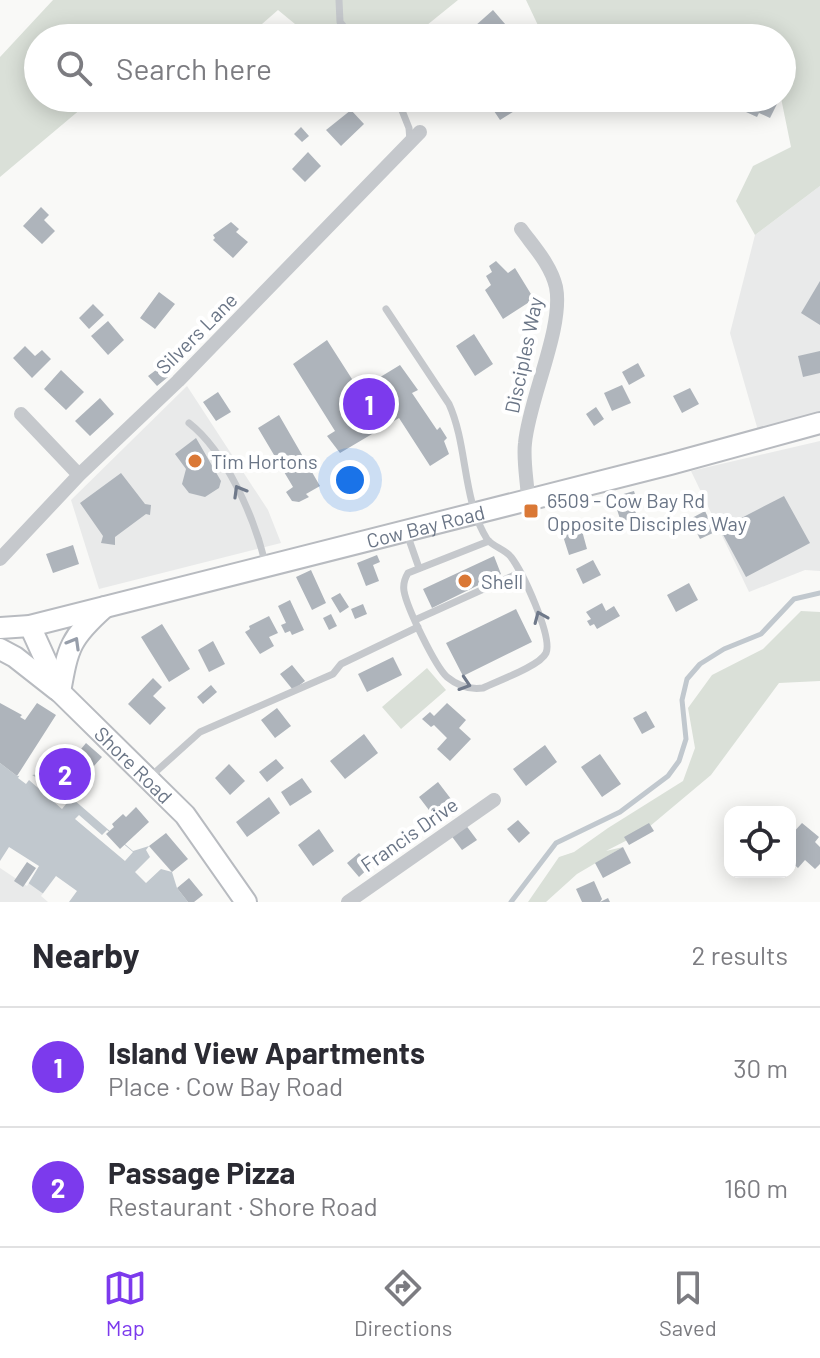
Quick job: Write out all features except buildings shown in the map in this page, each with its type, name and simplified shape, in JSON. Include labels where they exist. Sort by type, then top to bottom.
[{"type":"main road","name":"Cow Bay Road","points":[[0,628],[30,626],[820,423]]},
{"type":"main road","points":[[0,649],[60,692],[73,639],[108,604]]},
{"type":"main road","name":"Shore Road","points":[[30,626],[60,692],[185,815],[246,902]]},
{"type":"street","name":"Silvers Lane","points":[[0,559],[79,475],[178,381],[415,137]]},
{"type":"street","name":"Disciples Way","points":[[521,229],[547,265],[557,295],[554,322],[525,443],[528,498]]},
{"type":"street","points":[[21,414],[79,475]]},
{"type":"street","name":"Francis Drive","points":[[348,902],[494,800]]},
{"type":"lane","points":[[339,0],[342,24]]},
{"type":"lane","points":[[403,112],[415,137]]},
{"type":"lane","points":[[386,309],[449,404],[456,419],[475,511],[489,541],[510,555],[544,623],[548,641],[546,653],[540,661],[483,688],[474,689],[460,686],[444,674],[416,624],[403,590],[408,573],[489,541]]},
{"type":"lane","points":[[189,423],[202,433],[244,499],[266,564]]},
{"type":"lane","points":[[406,529],[419,568]]},
{"type":"lane","points":[[148,778],[200,732],[333,674],[341,664],[519,573]]},
{"type":"shaded area","points":[[53,0],[458,0],[428,24],[295,24],[278,10],[262,24],[31,24]]},
{"type":"shaded area","points":[[526,0],[820,0],[820,186],[755,235],[736,201],[753,166],[791,147],[784,112],[796,112],[796,24],[537,24]]},
{"type":"shaded area","points":[[24,31],[24,112],[77,112],[0,177],[0,57]]},
{"type":"shaded area","points":[[820,186],[820,431],[761,441],[730,333],[755,235]]},
{"type":"shaded area","points":[[187,386],[268,510],[281,543],[99,589],[71,500]]},
{"type":"shaded area","points":[[820,441],[820,571],[805,570],[749,592],[691,471]]},
{"type":"shaded area","points":[[801,611],[820,612],[820,681],[779,683],[711,775],[643,832],[606,851],[623,847],[577,874],[546,902],[528,902],[559,857],[574,852],[683,781],[695,748],[688,708],[712,675],[763,649]]},
{"type":"shaded area","points":[[427,668],[446,690],[401,729],[382,707]]},
{"type":"shaded area","points":[[0,763],[17,776],[44,774],[133,851],[149,846],[172,872],[177,888],[188,902],[55,902],[0,863]]},
{"type":"shaded area","points":[[0,863],[35,887],[55,902],[0,902]]},
{"type":"pier","points":[[35,771],[32,775],[39,779],[44,774],[71,798],[62,809],[29,780],[26,784],[18,778],[22,772]]},
{"type":"pier","points":[[79,815],[102,835],[107,830],[133,852],[125,861],[75,819]]},
{"type":"pier","points":[[149,846],[172,872],[161,869],[146,883],[135,872],[150,857],[146,850]]},
{"type":"pier","points":[[9,847],[39,866],[27,886],[0,868],[0,861]]},
{"type":"pier","points":[[56,876],[77,891],[69,902],[48,902],[41,896]]},
{"type":"waterway","points":[[511,902],[556,843],[620,812],[668,776],[679,761],[686,739],[682,700],[687,679],[700,664],[724,649],[761,634],[794,599],[820,593]]},
{"type":"place","name":"Island View Apartments","points":[[369,404]]},
{"type":"place","name":"Tim Hortons","points":[[195,461]]},
{"type":"place","name":"6509 - Cow Bay Rd Opposite Disciples Way","points":[[531,511]]},
{"type":"place","name":"Shell","points":[[465,581]]},
{"type":"place","name":"Passage Pizza","points":[[65,774]]}]
